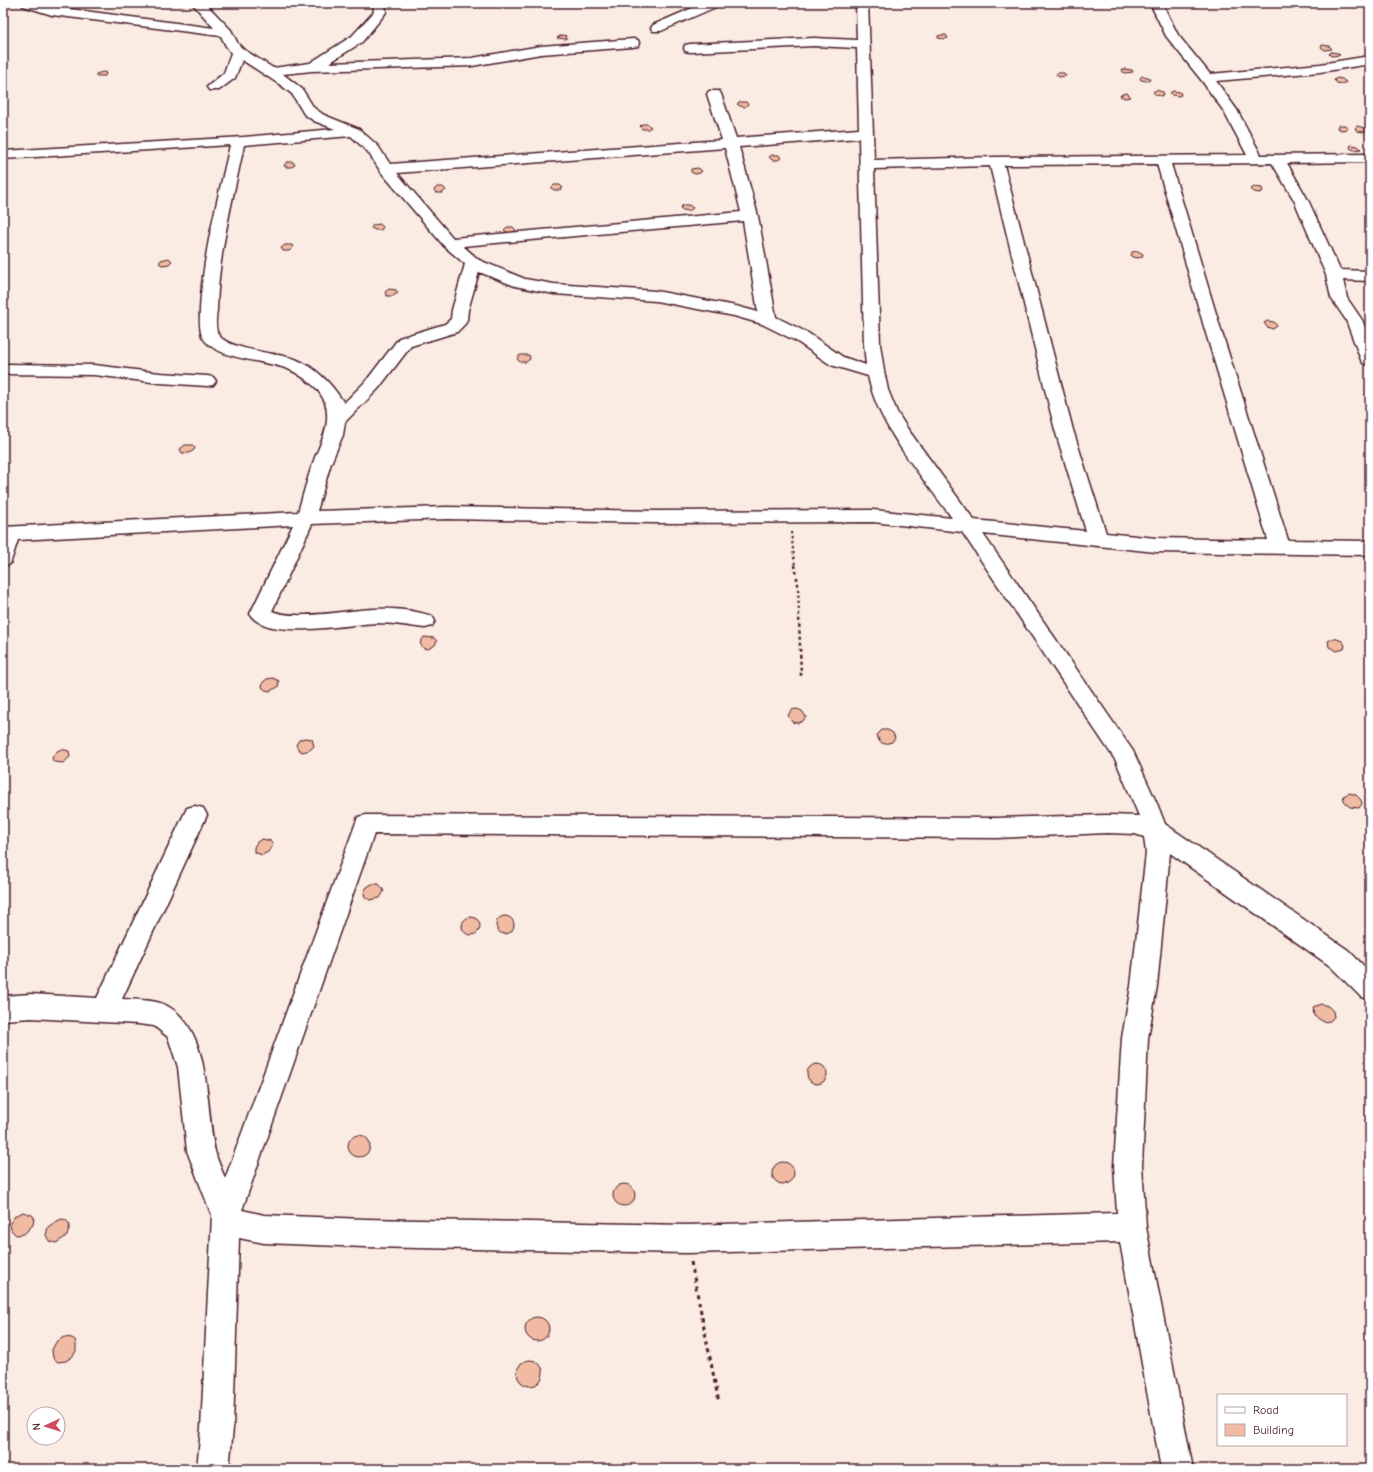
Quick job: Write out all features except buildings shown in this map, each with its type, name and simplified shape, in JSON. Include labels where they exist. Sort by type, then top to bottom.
[{"type":"street","points":[[27,3],[52,11],[226,33]]},
{"type":"street","points":[[198,3],[226,33],[232,46],[238,52],[287,83],[297,92],[309,111],[319,118],[354,132],[373,149],[386,169],[449,243],[473,263],[521,283],[554,289],[656,296],[736,311],[768,320],[802,337],[837,361],[875,373]]},
{"type":"street","points":[[287,83],[357,40],[380,12],[379,3]]},
{"type":"street","points":[[657,28],[714,3]]},
{"type":"street","points":[[862,3],[872,344],[875,373],[889,416],[968,526],[1125,756],[1141,791],[1155,830],[1158,853],[1156,885],[1144,986],[1135,1038],[1128,1166],[1132,1227],[1177,1469]]},
{"type":"street","points":[[1156,3],[1172,36],[1207,78],[1230,110],[1256,159]]},
{"type":"street","points":[[690,48],[814,42],[864,44]]},
{"type":"street","points":[[271,72],[312,67],[472,62],[541,50],[633,44]]},
{"type":"street","points":[[214,87],[230,75],[238,52]]},
{"type":"street","points":[[1207,78],[1320,68],[1370,60]]},
{"type":"street","points":[[714,94],[731,144],[750,216],[768,320]]},
{"type":"street","points":[[3,155],[354,132]]},
{"type":"street","points":[[386,169],[866,133]]},
{"type":"street","points":[[241,140],[237,145],[217,239],[209,293],[208,320],[210,335],[220,345],[235,351],[289,363],[313,376],[326,389],[335,403],[336,420],[334,435],[322,462],[305,518],[260,614],[267,618],[288,622],[377,616],[426,621]]},
{"type":"street","points":[[867,165],[996,161],[1370,158]]},
{"type":"street","points":[[1277,159],[1301,200],[1334,275],[1339,298],[1362,320],[1370,360]]},
{"type":"street","points":[[1163,160],[1213,330],[1280,546]]},
{"type":"street","points":[[996,161],[1064,430],[1098,539]]},
{"type":"street","points":[[449,243],[750,216]]},
{"type":"street","points":[[336,420],[372,385],[405,342],[451,328],[459,320],[460,310],[473,263]]},
{"type":"street","points":[[1334,275],[1370,276]]},
{"type":"street","points":[[3,369],[94,370],[160,378],[208,381]]},
{"type":"street","points":[[3,559],[7,534],[305,518],[447,513],[656,517],[873,516],[1156,544],[1370,548]]},
{"type":"street","points":[[104,1010],[195,815]]},
{"type":"street","points":[[213,1469],[226,1216],[366,824],[828,826],[896,828],[997,828],[1107,824],[1135,825],[1155,830],[1318,943],[1339,958],[1370,989]]},
{"type":"street","points":[[3,1008],[31,1006],[138,1012],[160,1015],[178,1030],[191,1067],[201,1151],[226,1216],[239,1224],[264,1229],[373,1233],[686,1238],[1132,1227]]},
{"type":"path","points":[[789,516],[798,585],[801,677]]},
{"type":"path","points":[[686,1238],[719,1403]]}]
